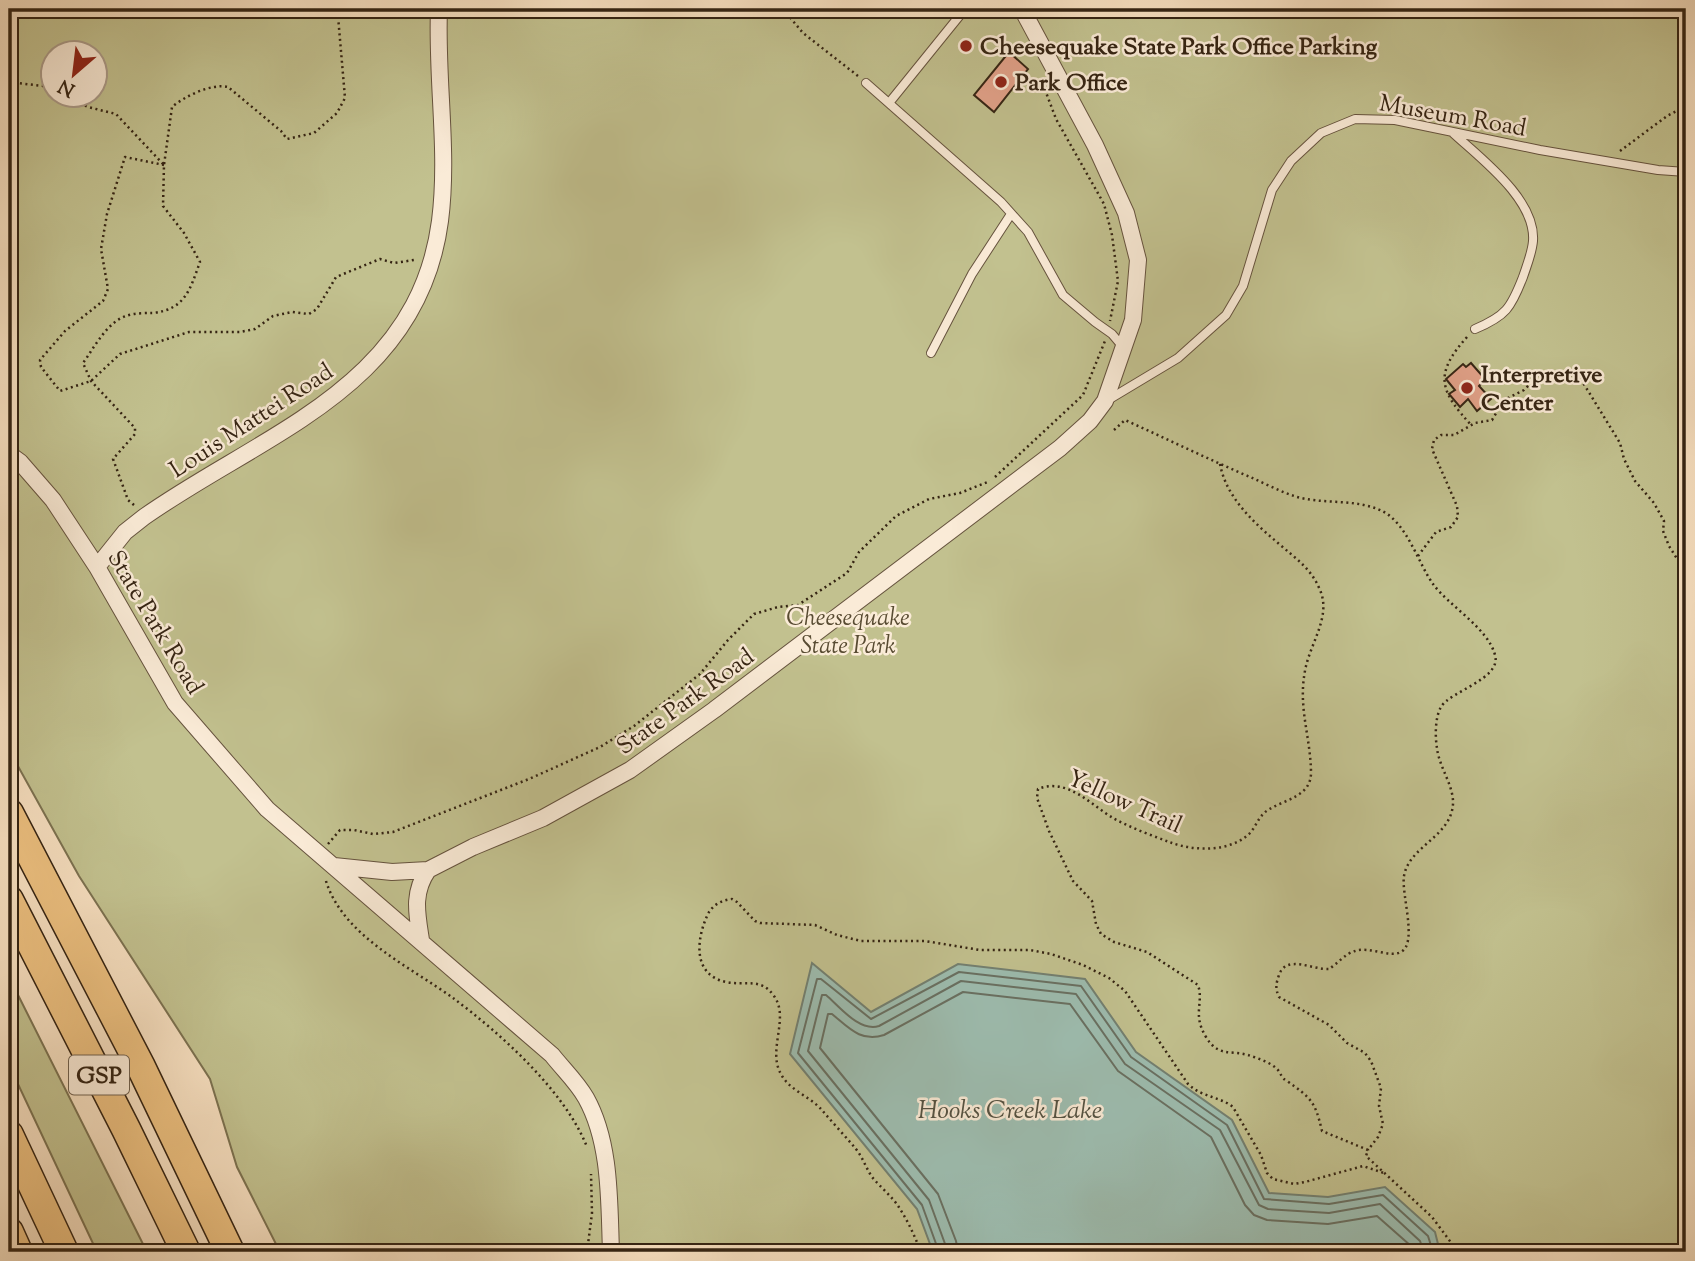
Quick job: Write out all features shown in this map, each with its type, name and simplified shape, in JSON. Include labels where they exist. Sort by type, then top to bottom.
[{"type":"highway","name":"GSP","points":[[9,813],[141,1067],[230,1252]]},
{"type":"highway","name":"GSP","points":[[9,900],[127,1129],[186,1252]]},
{"type":"highway","points":[[9,1135],[64,1252]]},
{"type":"highway","points":[[9,1232],[18,1252]]},
{"type":"street","name":"Louis Mattei Road","points":[[97,567],[125,532],[144,517],[305,419],[359,377],[392,340],[412,309],[431,259],[440,222],[442,177],[439,9]]},
{"type":"street","name":"State Park Road","points":[[329,872],[428,870],[473,847],[543,818],[630,769],[714,710],[1060,448],[1090,421],[1105,401],[1125,349],[1133,320],[1138,260],[1126,213],[1095,145],[1022,9]]},
{"type":"street","name":"State Park Road","points":[[9,454],[20,462],[52,500],[97,567],[175,703],[267,808],[329,872],[422,940],[552,1055],[585,1096],[601,1132],[609,1196],[611,1252]]},
{"type":"street","points":[[422,940],[416,896],[428,870]]},
{"type":"lane","points":[[889,103],[965,9]]},
{"type":"lane","points":[[866,83],[1011,214],[1028,232],[1063,295],[1108,331],[1125,349]]},
{"type":"lane","name":"Museum Road","points":[[1105,401],[1178,358],[1226,315],[1243,286],[1272,190],[1291,161],[1321,133],[1355,119],[1395,120],[1605,161],[1686,172]]},
{"type":"lane","points":[[1452,132],[1516,195],[1531,223],[1533,239],[1531,255],[1513,302],[1505,314],[1475,329]]},
{"type":"lane","points":[[931,353],[972,274],[1011,214]]},
{"type":"path","points":[[9,40],[17,21],[13,9]]},
{"type":"path","points":[[144,517],[128,499],[113,459],[135,434],[135,428],[92,381],[83,363],[110,326],[126,316],[162,312],[175,307],[189,293],[200,262],[184,233],[163,206],[164,165],[172,107],[178,101],[218,85],[228,87],[287,139],[314,133],[337,113],[345,98],[338,16],[334,9]]},
{"type":"path","points":[[783,9],[803,33],[866,83]]},
{"type":"path","points":[[328,845],[340,830],[373,834],[393,832],[434,818],[600,747],[634,726],[700,674],[754,614],[798,605],[847,573],[859,552],[896,516],[929,499],[960,494],[990,481],[1083,395],[1108,331],[1118,281],[1112,235],[1104,204],[1056,119],[1040,75]]},
{"type":"path","points":[[9,82],[38,85]]},
{"type":"path","points":[[1605,161],[1667,116],[1686,106]]},
{"type":"path","points":[[92,108],[116,114],[164,165]]},
{"type":"path","points":[[164,165],[125,158],[107,214],[102,249],[108,289],[103,301],[65,331],[40,360],[41,367],[60,391],[92,381],[120,354],[189,332],[240,332],[256,329],[273,316],[292,312],[309,314],[317,309],[336,277],[380,259],[394,262],[431,259]]},
{"type":"path","points":[[1472,426],[1451,403],[1443,385],[1447,368],[1458,347],[1475,329]]},
{"type":"path","points":[[1418,556],[1436,531],[1451,527],[1458,517],[1457,506],[1432,444],[1440,435],[1454,435],[1492,419],[1504,400],[1524,390],[1546,372],[1574,376],[1587,387],[1620,443],[1628,468],[1664,521],[1663,531],[1669,546],[1686,573]]},
{"type":"path","points":[[1114,430],[1125,420],[1295,496],[1383,511],[1408,539],[1438,590],[1477,629],[1496,657],[1492,667],[1478,682],[1449,698],[1440,709],[1436,746],[1452,795],[1453,807],[1440,832],[1410,859],[1404,874],[1403,892],[1410,929],[1406,947],[1393,954],[1374,949],[1356,950],[1329,969],[1305,964],[1286,965],[1281,970],[1276,986],[1279,997],[1329,1025],[1371,1061],[1381,1088],[1379,1101],[1383,1124],[1368,1150]]},
{"type":"path","name":"Yellow Trail","points":[[1220,464],[1223,482],[1234,498],[1307,568],[1323,598],[1322,618],[1306,667],[1302,698],[1311,771],[1308,786],[1289,801],[1267,810],[1245,837],[1226,845],[1200,849],[1173,843],[1113,818],[1095,803],[1061,788],[1040,788],[1037,798],[1049,831],[1073,881],[1092,901],[1096,924],[1101,934],[1114,942],[1147,952],[1195,982],[1200,988],[1197,1012],[1200,1023],[1204,1034],[1215,1047],[1224,1052],[1245,1054],[1275,1067],[1282,1077],[1310,1097],[1317,1109],[1322,1131],[1368,1150],[1367,1156],[1433,1217],[1458,1252]]},
{"type":"path","points":[[329,872],[332,899],[337,907],[363,934],[487,1024],[548,1087],[578,1125],[587,1148]]},
{"type":"path","points":[[921,1252],[913,1230],[900,1208],[873,1177],[856,1150],[820,1107],[785,1081],[779,1072],[776,1054],[779,1009],[773,994],[763,985],[754,982],[724,982],[706,970],[699,954],[701,934],[708,913],[719,903],[732,899],[760,923],[815,925],[861,940],[925,942],[981,950],[1030,950],[1083,965],[1109,978],[1125,992],[1188,1084],[1202,1095],[1233,1107],[1261,1155],[1267,1173],[1273,1179],[1294,1184],[1363,1166],[1387,1174]]},
{"type":"path","points":[[587,1252],[592,1213],[591,1169]]},
{"type":"green space","name":"Cheesequake State Park","points":[[9,9],[1686,9],[1686,1252],[280,1252],[237,1167],[210,1079],[79,876],[9,750]]},
{"type":"green space","points":[[9,977],[147,1252],[97,1252],[9,1065]]},
{"type":"water","name":"Hooks Creek Lake","points":[[812,963],[871,1012],[958,964],[1085,979],[1136,1052],[1232,1120],[1269,1193],[1328,1197],[1385,1187],[1435,1232],[1440,1252],[933,1252],[917,1209],[790,1054]]},
{"type":"building","name":"Park Office","points":[[1009,52],[1028,69],[994,112],[974,95]]},
{"type":"building","name":"Interpretive Center","points":[[1471,363],[1485,379],[1479,386],[1491,399],[1477,411],[1468,399],[1460,407],[1449,394],[1455,390],[1446,379],[1463,364],[1466,367]]},
{"type":"place","name":"Cheesequake State Park Office Parking","points":[[966,46]]},
{"type":"place","name":"Park Office","points":[[1001,82]]},
{"type":"place","name":"Interpretive Center","points":[[1467,388]]}]
